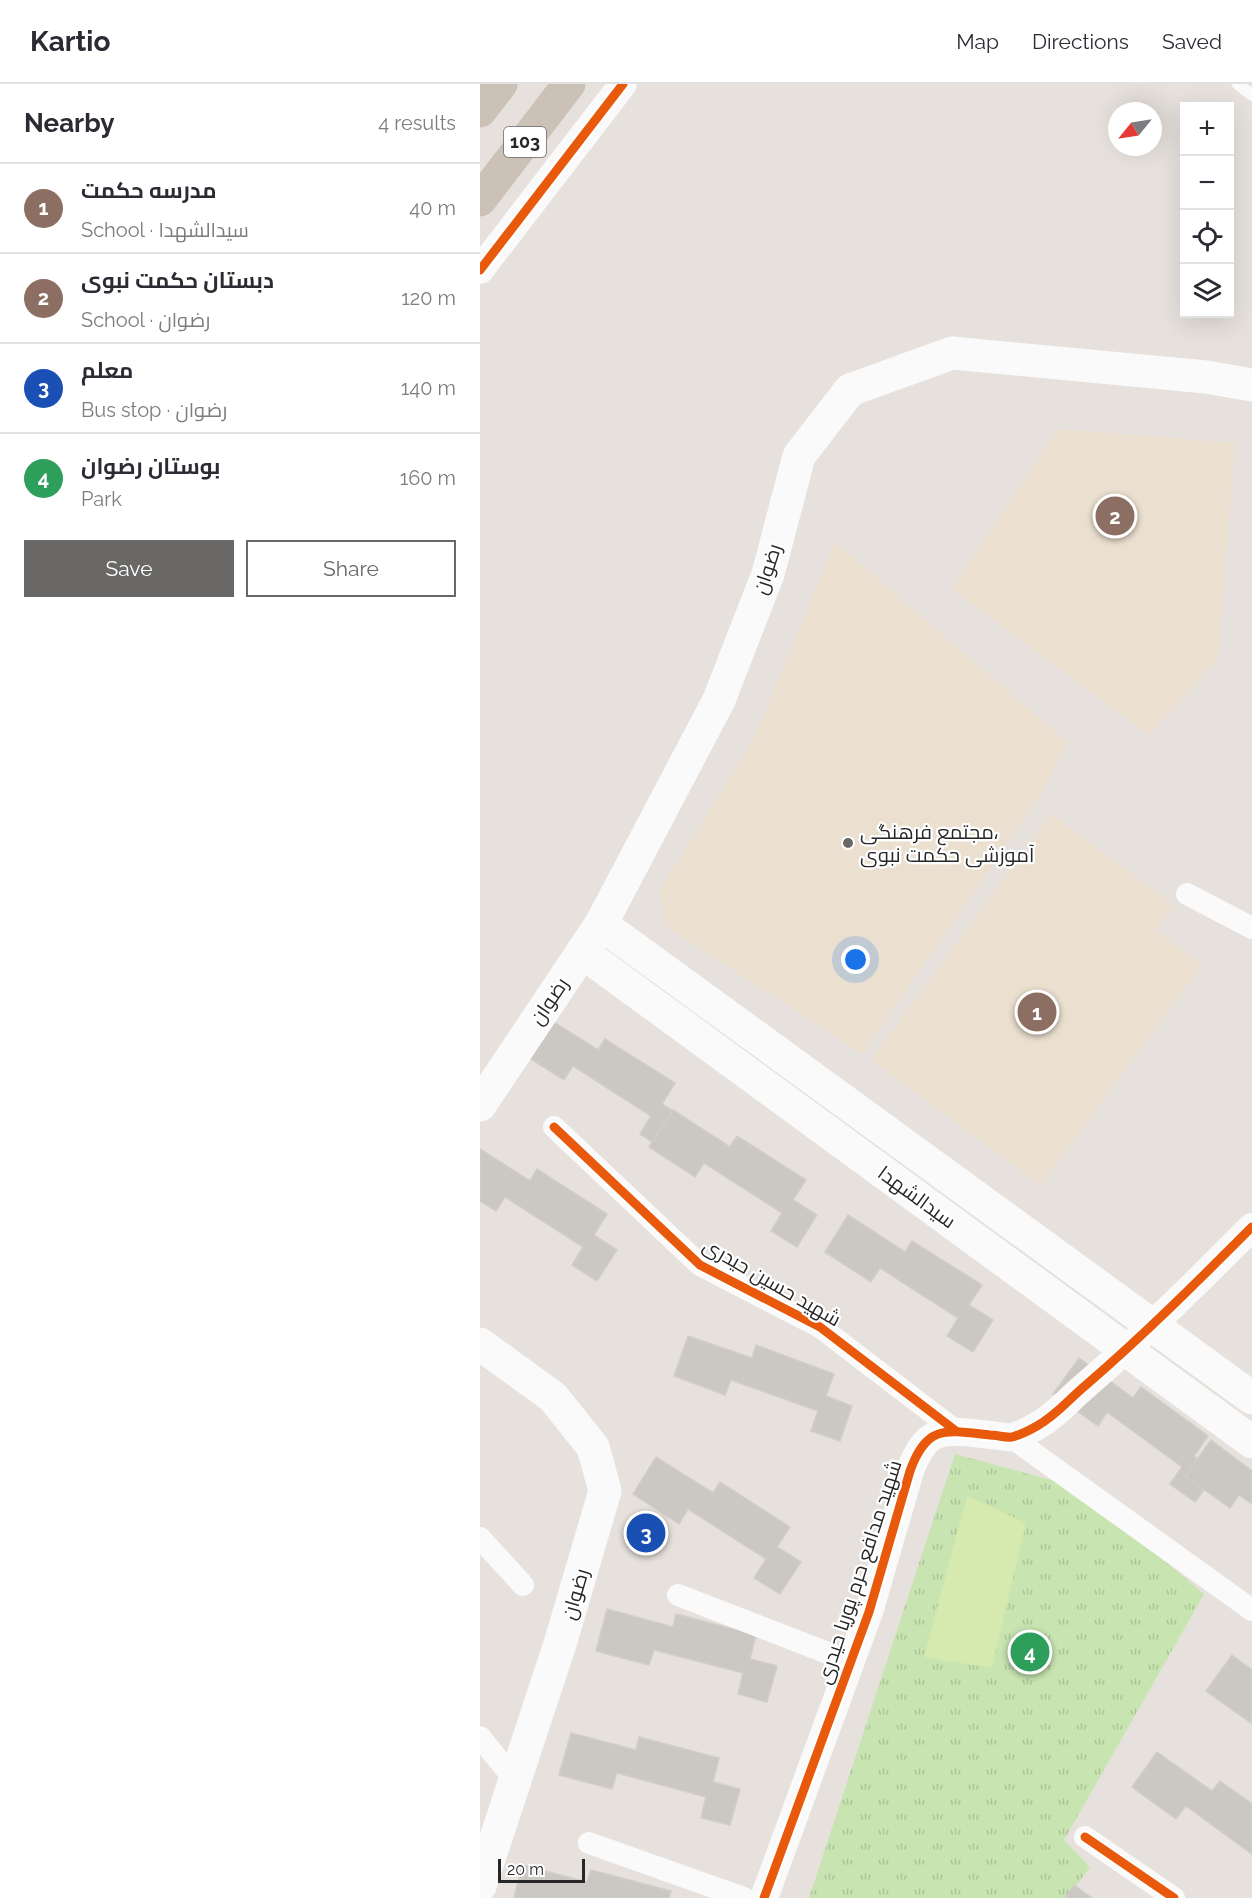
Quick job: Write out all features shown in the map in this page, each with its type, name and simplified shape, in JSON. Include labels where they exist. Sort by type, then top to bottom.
[{"type":"highway","name":"103","points":[[480,111],[501,84]]},
{"type":"highway","name":"103","points":[[480,200],[569,84]]},
{"type":"main road","name":"رضوان","points":[[480,1105],[600,924],[719,700],[768,574],[799,456],[850,390],[952,353],[1206,377],[1252,385]]},
{"type":"main road","name":"سیدالشهدا","points":[[600,924],[1252,1398]]},
{"type":"main road","name":"سیدالشهدا","points":[[582,952],[1252,1442]]},
{"type":"main road","name":"رضوان","points":[[480,1344],[554,1397],[593,1448],[606,1491],[560,1644],[480,1886]]},
{"type":"street","points":[[480,270],[623,84]]},
{"type":"street","points":[[1187,894],[1252,928]]},
{"type":"street","name":"شهید حسین حیدری","points":[[554,1127],[700,1265],[820,1327],[956,1431]]},
{"type":"street","name":"شهید مدافع حرم پوریا حیدری","points":[[764,1898],[869,1612],[916,1454],[924,1442],[934,1434],[956,1431],[1011,1437],[1037,1426],[1060,1411],[1072,1396],[1153,1325],[1252,1227]]},
{"type":"street","points":[[1011,1437],[1252,1610]]},
{"type":"street","points":[[480,1538],[523,1586]]},
{"type":"street","points":[[678,1595],[851,1662]]},
{"type":"street","points":[[480,1737],[515,1780]]},
{"type":"street","points":[[1085,1837],[1174,1898]]},
{"type":"street","points":[[590,1843],[744,1898]]},
{"type":"lane","points":[[1238,84],[1252,95]]},
{"type":"shaded area","points":[[1058,429],[1235,443],[1218,659],[1149,735],[952,589]]},
{"type":"shaded area","name":"مجتمع‌ فرهنگی، آموزشی حکمت نبوی","points":[[835,542],[1068,743],[1040,796],[862,1054],[667,927],[659,891],[753,741]]},
{"type":"shaded area","points":[[1051,814],[1174,905],[1155,930],[1202,965],[1041,1185],[871,1060]]},
{"type":"green space","points":[[955,1454],[1077,1487],[1204,1594],[1064,1840],[1090,1867],[1067,1898],[809,1898]]},
{"type":"green space","points":[[967,1496],[1026,1523],[992,1668],[924,1657]]},
{"type":"building","points":[[541,1014],[598,1050],[605,1039],[675,1083],[662,1104],[686,1119],[666,1151],[640,1134],[651,1116],[573,1066],[564,1080],[518,1051]]},
{"type":"building","points":[[673,1110],[730,1147],[737,1136],[806,1180],[793,1200],[817,1215],[797,1247],[771,1231],[782,1213],[704,1163],[695,1177],[649,1147]]},
{"type":"building","points":[[480,1149],[530,1181],[537,1169],[607,1214],[594,1235],[617,1250],[597,1281],[572,1265],[583,1247],[505,1197],[496,1211],[480,1201]]},
{"type":"building","points":[[848,1215],[905,1252],[912,1241],[982,1285],[969,1305],[993,1320],[973,1352],[947,1336],[958,1318],[880,1268],[871,1282],[825,1252]]},
{"type":"building","points":[[688,1336],[752,1358],[756,1345],[834,1374],[826,1396],[852,1406],[840,1441],[811,1431],[818,1411],[731,1380],[725,1395],[674,1376]]},
{"type":"building","points":[[1079,1358],[1133,1398],[1141,1387],[1208,1436],[1194,1456],[1217,1472],[1195,1502],[1170,1484],[1182,1467],[1107,1412],[1098,1426],[1053,1394]]},
{"type":"building","points":[[1211,1440],[1252,1471],[1252,1504],[1239,1495],[1230,1508],[1185,1476]]},
{"type":"building","points":[[656,1457],[713,1493],[720,1482],[790,1527],[777,1547],[801,1562],[780,1594],[754,1578],[766,1559],[688,1509],[679,1524],[633,1494]]},
{"type":"building","points":[[607,1609],[673,1627],[676,1614],[756,1635],[750,1659],[777,1666],[767,1702],[738,1694],[743,1673],[654,1650],[649,1665],[596,1651]]},
{"type":"building","points":[[1232,1655],[1252,1670],[1251,1723],[1206,1691]]},
{"type":"building","points":[[571,1733],[636,1750],[639,1737],[719,1758],[713,1782],[740,1789],[730,1825],[701,1818],[706,1797],[617,1773],[612,1789],[559,1775]]},
{"type":"building","points":[[1157,1752],[1212,1791],[1220,1781],[1252,1804],[1252,1854],[1186,1806],[1176,1819],[1132,1787]]},
{"type":"building","points":[[522,1865],[587,1882],[591,1870],[671,1891],[669,1898],[514,1898]]},
{"type":"building","points":[[1074,1885],[1092,1898],[1065,1898]]},
{"type":"cycle path","points":[[480,270],[623,84]]},
{"type":"cycle path","points":[[554,1127],[700,1265],[820,1327],[956,1431]]},
{"type":"cycle path","points":[[764,1898],[869,1612],[910,1471],[923,1445],[931,1438],[950,1432],[1012,1437],[1044,1422],[1150,1327],[1252,1227]]},
{"type":"cycle path","points":[[1085,1837],[1174,1898]]},
{"type":"place","name":"دبستان حکمت نبوی","points":[[1115,516]]},
{"type":"place","name":"مجتمع‌ فرهنگی، آموزشی حکمت نبوی","points":[[848,843]]},
{"type":"place","name":"مدرسه حکمت","points":[[1037,1012]]},
{"type":"place","name":"معلم","points":[[646,1533]]},
{"type":"place","name":"بوستان رضوان","points":[[1030,1652]]}]
